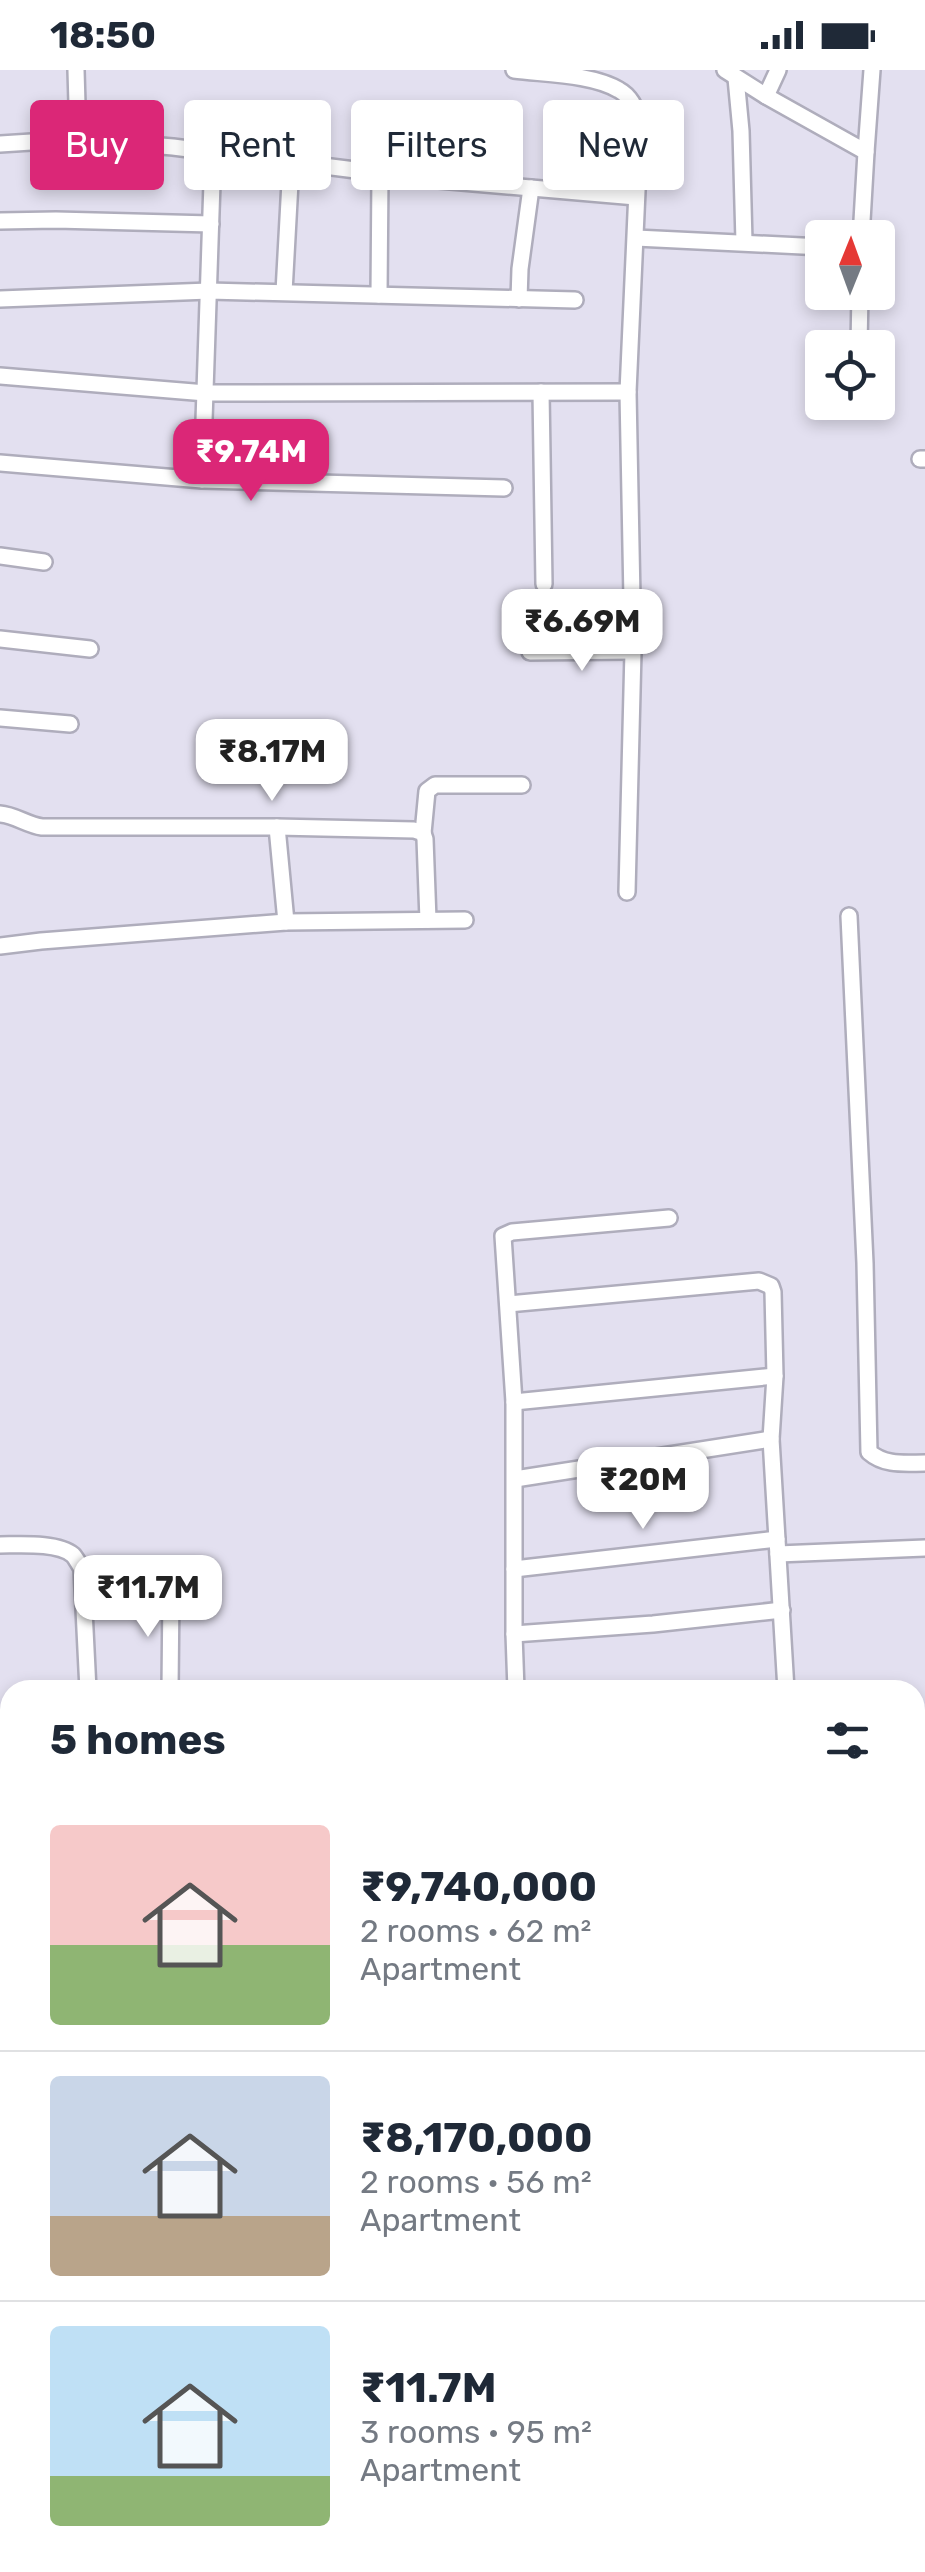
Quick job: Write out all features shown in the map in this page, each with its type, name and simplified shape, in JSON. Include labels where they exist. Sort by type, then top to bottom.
[{"type":"street","points":[[76,70],[77,100]]},
{"type":"street","points":[[514,70],[597,75],[635,104],[640,124],[628,392],[633,652],[627,892]]},
{"type":"street","points":[[766,96],[778,70]]},
{"type":"street","points":[[861,220],[872,70]]},
{"type":"street","points":[[731,74],[866,152]]},
{"type":"street","points":[[731,74],[741,131],[744,242]]},
{"type":"street","points":[[0,144],[30,142]]},
{"type":"street","points":[[523,187],[636,197]]},
{"type":"street","points":[[519,299],[532,188]]},
{"type":"street","points":[[202,480],[212,190]]},
{"type":"street","points":[[284,292],[290,190]]},
{"type":"street","points":[[378,295],[380,190]]},
{"type":"street","points":[[0,221],[211,224]]},
{"type":"street","points":[[636,238],[805,246]]},
{"type":"street","points":[[0,299],[208,291],[575,300]]},
{"type":"street","points":[[0,376],[206,393],[628,392]]},
{"type":"street","points":[[540,392],[544,584]]},
{"type":"street","points":[[0,463],[202,480],[504,488]]},
{"type":"street","points":[[0,556],[44,562]]},
{"type":"street","points":[[0,640],[90,649]]},
{"type":"street","points":[[530,652],[633,652]]},
{"type":"street","points":[[0,718],[70,724]]},
{"type":"street","points":[[428,920],[423,833],[427,791],[435,785],[522,785]]},
{"type":"street","points":[[0,814],[42,827],[277,827],[423,833]]},
{"type":"street","points":[[277,827],[286,922]]},
{"type":"street","points":[[849,916],[866,1263],[869,1452],[888,1462],[925,1463]]},
{"type":"street","points":[[0,946],[286,922],[465,920]]},
{"type":"street","points":[[516,1680],[514,1402],[502,1241],[507,1233],[670,1218]]},
{"type":"street","points":[[508,1304],[767,1283],[773,1292],[775,1376],[771,1439],[786,1680]]},
{"type":"street","points":[[514,1402],[775,1376]]},
{"type":"street","points":[[515,1479],[771,1439]]},
{"type":"street","points":[[0,1545],[62,1549],[74,1556],[82,1569],[88,1680]]},
{"type":"street","points":[[514,1569],[778,1547],[925,1548]]},
{"type":"street","points":[[170,1680],[171,1589]]},
{"type":"street","points":[[514,1634],[782,1610]]}]
